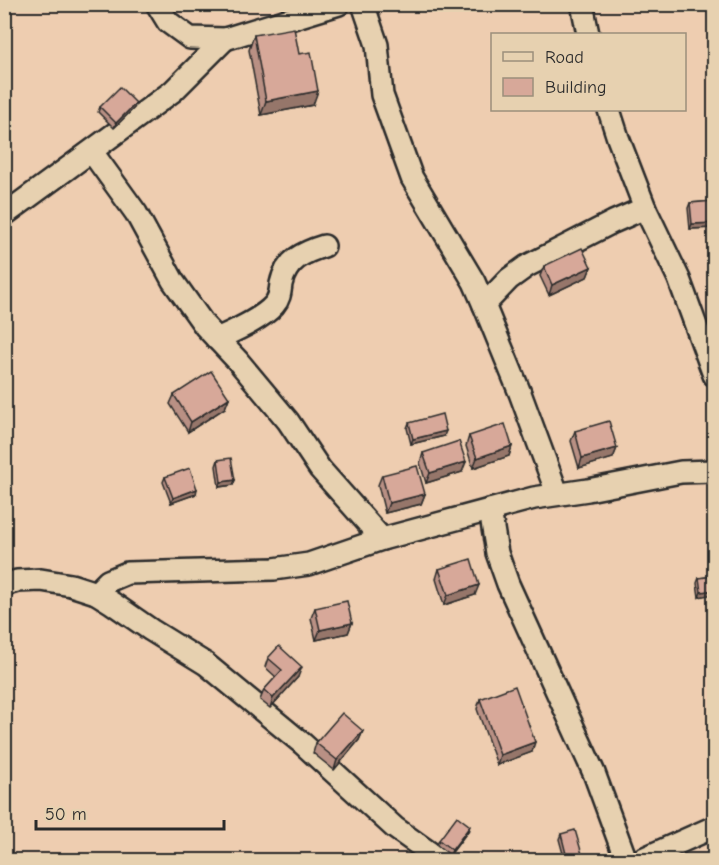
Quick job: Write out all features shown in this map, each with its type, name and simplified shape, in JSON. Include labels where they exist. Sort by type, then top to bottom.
[{"type":"street","points":[[157,4],[168,22],[190,38],[225,39],[339,4]]},
{"type":"street","points":[[363,4],[377,45],[382,95],[412,178],[474,282],[520,393],[557,494]]},
{"type":"street","points":[[582,4],[588,33]]},
{"type":"street","points":[[4,215],[173,91],[225,39]]},
{"type":"street","points":[[609,111],[645,208],[679,279],[714,375]]},
{"type":"street","points":[[92,152],[136,213],[173,281],[205,326],[288,421],[320,469],[382,539]]},
{"type":"street","points":[[484,305],[509,279],[527,266],[645,208]]},
{"type":"street","points":[[217,339],[267,312],[280,296],[282,278],[288,266],[298,256],[324,246]]},
{"type":"street","points":[[96,593],[108,581],[127,573],[264,569],[309,564],[382,539],[557,494],[681,472],[714,471]]},
{"type":"street","points":[[490,510],[497,553],[508,584],[594,773],[626,861]]},
{"type":"street","points":[[4,585],[17,581],[41,580],[71,585],[96,593],[206,664],[303,744],[396,828],[440,861]]},
{"type":"street","points":[[640,861],[714,827]]},
{"type":"building","points":[[294,28],[299,54],[311,52],[318,91],[266,101],[254,35]]},
{"type":"building","points":[[120,87],[136,103],[116,123],[100,107]]},
{"type":"building","points":[[714,201],[714,223],[692,224],[690,203]]},
{"type":"building","points":[[582,248],[591,267],[552,285],[544,266]]},
{"type":"building","points":[[211,371],[229,398],[191,422],[174,395]]},
{"type":"building","points":[[442,414],[446,431],[413,439],[409,423]]},
{"type":"building","points":[[609,421],[617,448],[582,458],[575,431]]},
{"type":"building","points":[[505,424],[512,446],[477,458],[469,436]]},
{"type":"building","points":[[459,441],[466,462],[430,473],[423,453]]},
{"type":"building","points":[[231,458],[235,480],[221,482],[218,460]]},
{"type":"building","points":[[417,466],[425,494],[389,503],[382,475]]},
{"type":"building","points":[[190,468],[197,489],[173,498],[165,477]]},
{"type":"building","points":[[471,559],[479,585],[448,595],[439,569]]},
{"type":"building","points":[[714,576],[714,590],[701,592],[699,578]]},
{"type":"building","points":[[347,601],[352,623],[320,630],[315,608]]},
{"type":"building","points":[[279,646],[302,667],[273,698],[264,690],[282,670],[268,658]]},
{"type":"building","points":[[515,686],[535,742],[500,755],[480,699]]},
{"type":"building","points":[[342,713],[363,731],[337,760],[316,743]]},
{"type":"building","points":[[457,816],[470,826],[452,850],[439,840]]},
{"type":"building","points":[[575,830],[582,854],[567,858],[561,834]]}]
